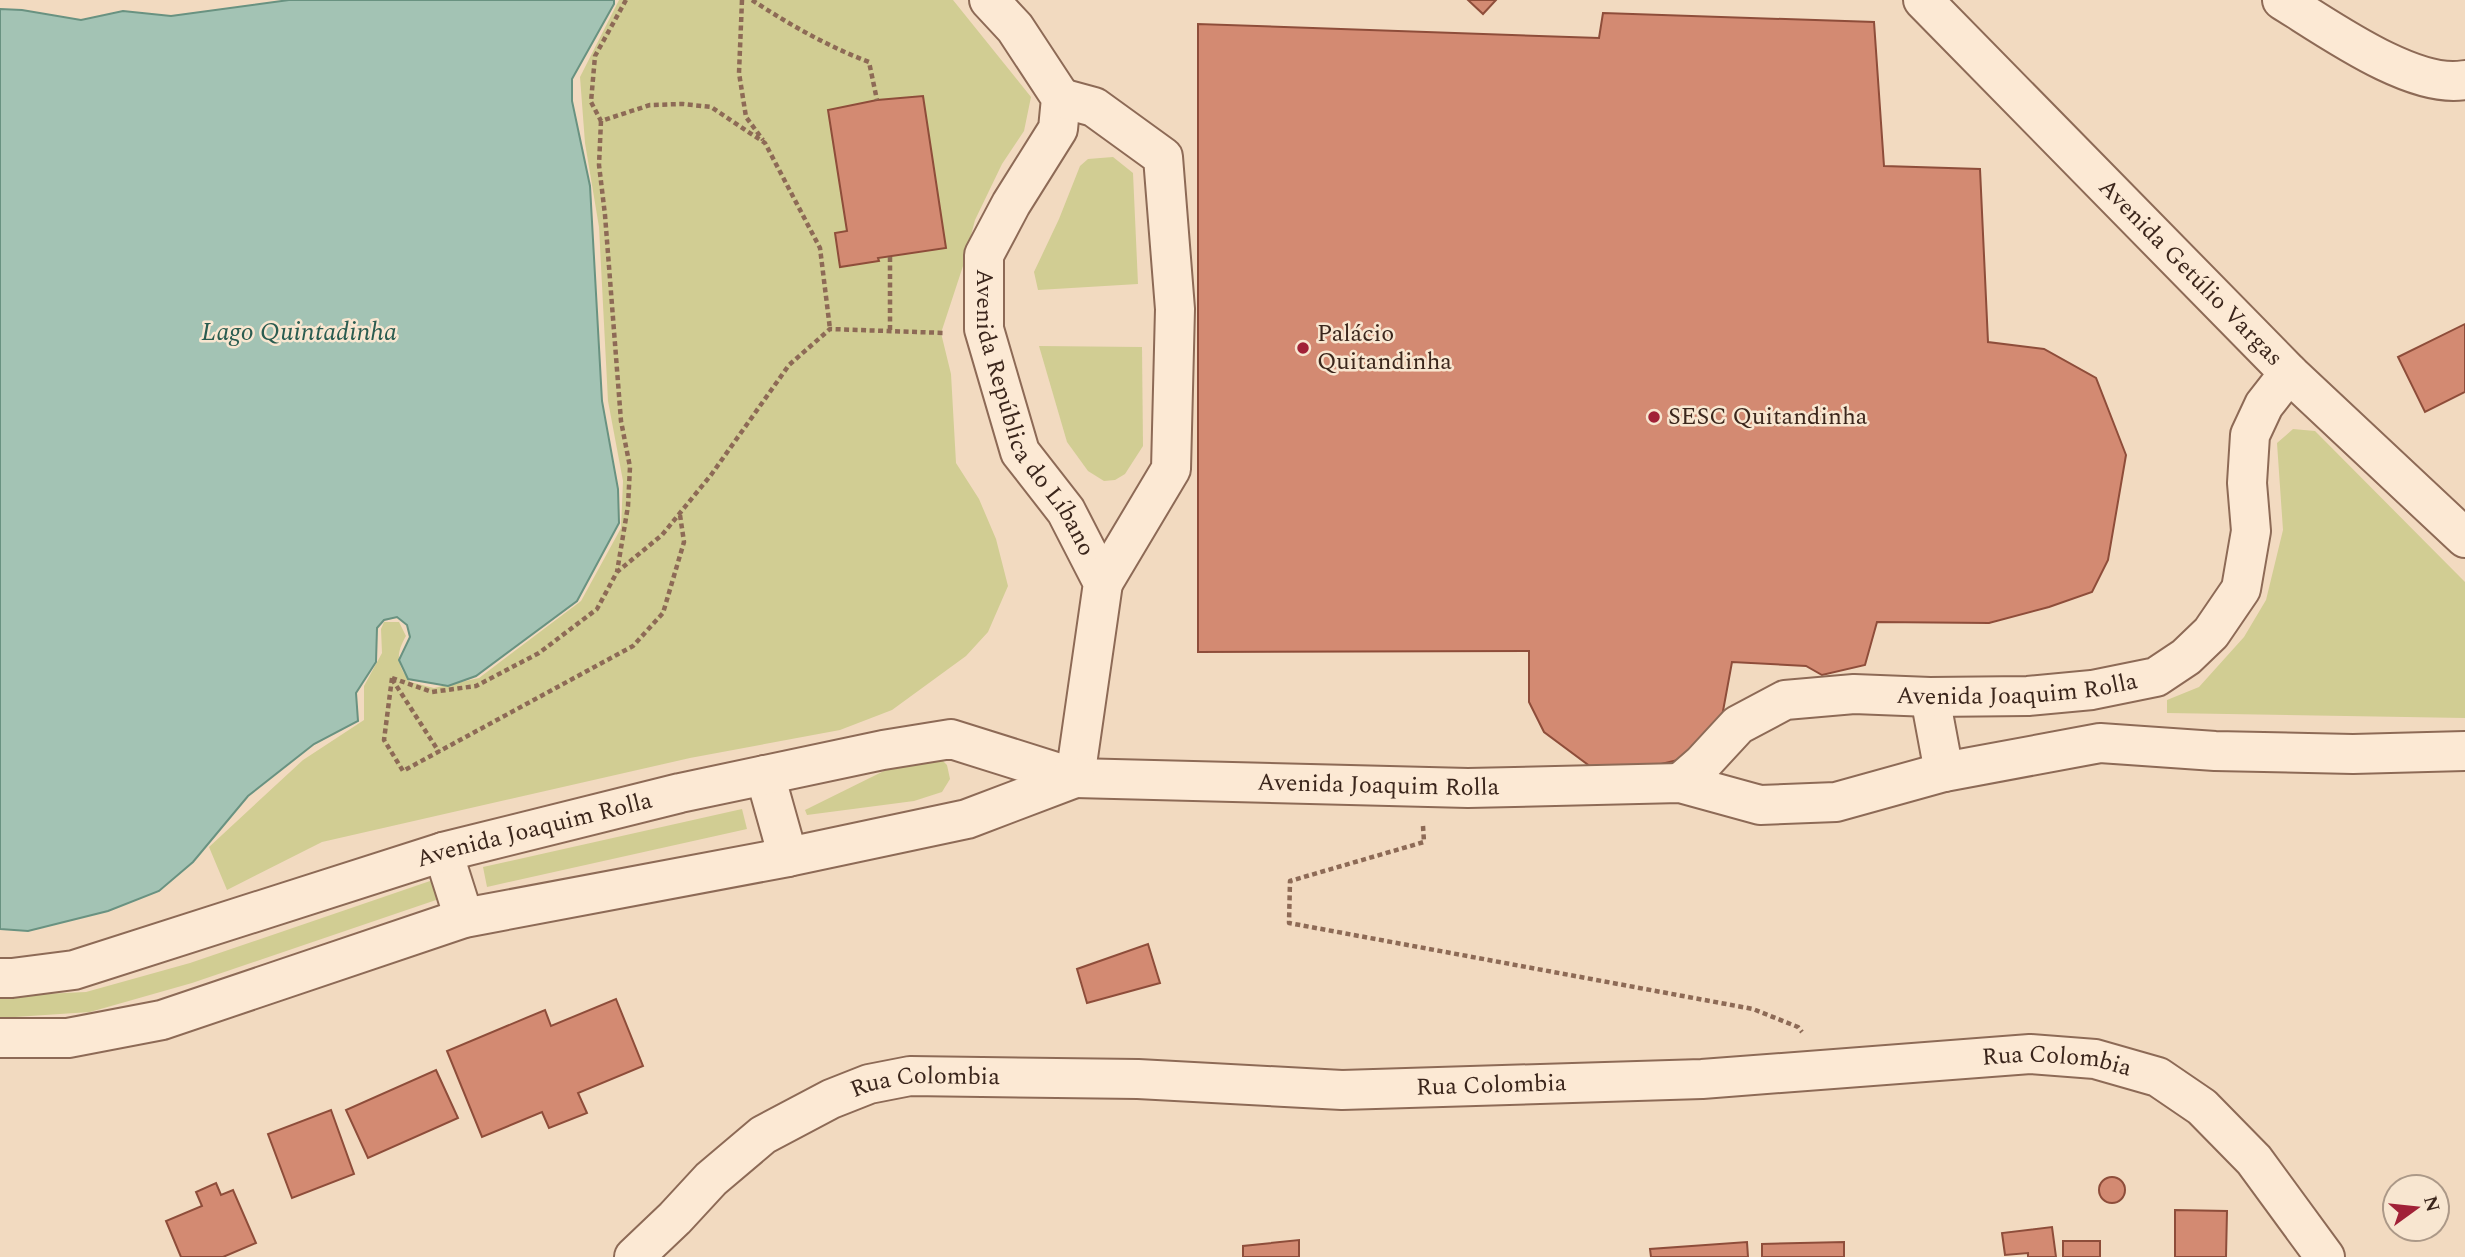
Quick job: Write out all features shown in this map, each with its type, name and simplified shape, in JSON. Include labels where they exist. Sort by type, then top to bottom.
[{"type":"street","points":[[989,0],[1015,28],[1061,98],[1094,107],[1163,158],[1175,309],[1171,469],[1103,583]]},
{"type":"street","name":"Avenida Getúlio Vargas","points":[[1923,0],[2290,373],[2465,538]]},
{"type":"street","points":[[2282,0],[2372,56],[2433,78],[2458,82],[2465,80]]},
{"type":"street","name":"Avenida República do Líbano","points":[[1061,98],[1058,129],[1011,204],[984,254],[985,329],[1020,452],[1066,511],[1103,583],[1075,778]]},
{"type":"street","name":"Avenida Joaquim Rolla","points":[[1680,783],[1702,764],[1738,725],[1785,700],[1854,694],[1930,697],[2028,696],[2092,690],[2156,677],[2186,657],[2211,633],[2241,589],[2251,531],[2247,483],[2250,435],[2264,405],[2290,373]]},
{"type":"street","points":[[2092,690],[2100,743]]},
{"type":"street","points":[[1930,697],[1944,772]]},
{"type":"street","name":"Avenida Joaquim Rolla","points":[[0,978],[74,970],[443,852],[680,793],[883,750],[951,739],[1075,778],[1482,788],[1680,783],[1760,805],[1836,802],[1944,772],[2100,743],[2215,751],[2353,754],[2465,751]]},
{"type":"street","points":[[765,775],[788,857]]},
{"type":"street","name":"Avenida Joaquim Rolla","points":[[0,1038],[68,1038],[162,1020],[464,918],[788,857],[967,819],[1075,778]]},
{"type":"street","points":[[443,852],[464,918]]},
{"type":"street","name":"Rua Colombia","points":[[634,1257],[719,1171],[763,1135],[831,1099],[869,1084],[909,1076],[1139,1079],[1342,1090],[1702,1079],[2030,1054],[2095,1059],[2158,1077],[2202,1107],[2254,1160],[2325,1257]]},
{"type":"path","points":[[392,678],[432,692],[476,685],[539,653],[597,609],[617,572],[628,506],[630,467],[621,421],[606,215],[598,165],[601,121],[591,102],[595,57],[626,0]]},
{"type":"path","points":[[743,0],[739,73],[746,117],[765,143],[820,248],[830,329]]},
{"type":"path","points":[[752,0],[800,32],[869,62],[877,100]]},
{"type":"path","points":[[601,121],[650,105],[710,107],[765,143]]},
{"type":"path","points":[[890,257],[890,331]]},
{"type":"path","points":[[617,572],[662,535],[726,456],[789,365],[830,329],[941,333]]},
{"type":"path","points":[[392,678],[384,740],[403,771],[633,646],[663,613],[684,542],[680,514]]},
{"type":"path","points":[[392,678],[439,752]]},
{"type":"path","points":[[1423,787],[1424,842],[1290,881],[1289,923],[1753,1009],[1798,1027],[1833,1069]]},
{"type":"shaded area","points":[[619,0],[953,0],[1031,97],[1024,131],[1002,164],[975,220],[941,333],[951,374],[956,463],[979,499],[996,539],[1008,586],[988,632],[966,656],[892,710],[840,730],[690,758],[322,842],[227,890],[209,847],[303,760],[364,720],[364,686],[382,653],[381,629],[384,622],[399,622],[406,636],[400,649],[399,660],[410,682],[434,688],[479,678],[581,601],[621,528],[623,481],[608,401],[599,227],[585,143],[580,77]]},
{"type":"shaded area","points":[[1113,157],[1133,173],[1138,284],[1038,290],[1034,272],[1080,166],[1088,159]]},
{"type":"shaded area","points":[[1039,346],[1142,347],[1143,446],[1125,474],[1115,480],[1104,481],[1088,471],[1067,442]]},
{"type":"shaded area","points":[[2293,429],[2315,431],[2465,582],[2465,718],[2167,713],[2167,700],[2199,687],[2244,637],[2266,600],[2283,530],[2277,443]]},
{"type":"shaded area","points":[[938,756],[947,765],[950,779],[942,792],[914,801],[807,815],[805,810],[898,764]]},
{"type":"shaded area","points":[[742,809],[747,829],[487,887],[483,867]]},
{"type":"shaded area","points":[[433,880],[439,899],[192,983],[90,1012],[0,1018],[0,996],[86,992],[190,963]]},
{"type":"water","name":"Lago Quintadinha","points":[[289,0],[614,0],[572,79],[572,101],[590,186],[602,401],[618,489],[619,523],[577,601],[476,676],[448,686],[408,679],[399,660],[410,637],[407,625],[397,617],[384,620],[377,628],[376,662],[356,693],[358,721],[314,744],[248,796],[193,862],[159,891],[108,911],[28,931],[0,929],[0,9],[81,20],[123,11],[171,16]]},
{"type":"building","points":[[1468,0],[1496,0],[1483,14]]},
{"type":"building","name":"SESC Quitandinha","points":[[1603,13],[1874,22],[1884,166],[1980,169],[1988,342],[2044,349],[2096,378],[2126,455],[2108,560],[2092,592],[1989,623],[1877,622],[1865,665],[1822,675],[1806,666],[1732,662],[1721,722],[1682,759],[1640,769],[1591,767],[1544,732],[1529,702],[1529,651],[1198,652],[1198,24],[1599,38]]},
{"type":"building","points":[[923,96],[946,248],[878,258],[879,261],[840,267],[835,233],[847,231],[828,110],[877,100]]},
{"type":"building","points":[[2465,324],[2465,392],[2425,412],[2398,357]]},
{"type":"building","points":[[1148,944],[1160,983],[1087,1003],[1077,969]]},
{"type":"building","points":[[616,999],[643,1066],[578,1093],[587,1113],[549,1128],[542,1112],[482,1137],[447,1051],[545,1010],[551,1026]]},
{"type":"building","points":[[436,1070],[458,1118],[368,1158],[346,1110]]},
{"type":"building","points":[[331,1110],[354,1174],[292,1198],[268,1134]]},
{"type":"building","points":[[2112,1177],[2121,1181],[2125,1190],[2121,1199],[2112,1203],[2103,1199],[2099,1190],[2103,1181]]},
{"type":"building","points":[[216,1183],[221,1195],[233,1190],[256,1243],[223,1257],[181,1257],[166,1221],[202,1206],[196,1192]]},
{"type":"building","points":[[2175,1210],[2227,1211],[2226,1257],[2175,1257]]},
{"type":"building","points":[[2052,1227],[2056,1257],[2028,1257],[2028,1253],[2005,1255],[2002,1233]]},
{"type":"building","points":[[1299,1240],[1299,1257],[1243,1257],[1243,1246]]},
{"type":"building","points":[[2063,1241],[2100,1241],[2100,1257],[2063,1257]]},
{"type":"building","points":[[1747,1242],[1748,1257],[1651,1257],[1650,1249]]},
{"type":"building","points":[[1844,1242],[1844,1257],[1762,1257],[1762,1244]]},
{"type":"place","name":"Palácio Quitandinha","points":[[1303,348]]},
{"type":"place","name":"SESC Quitandinha","points":[[1654,417]]}]
